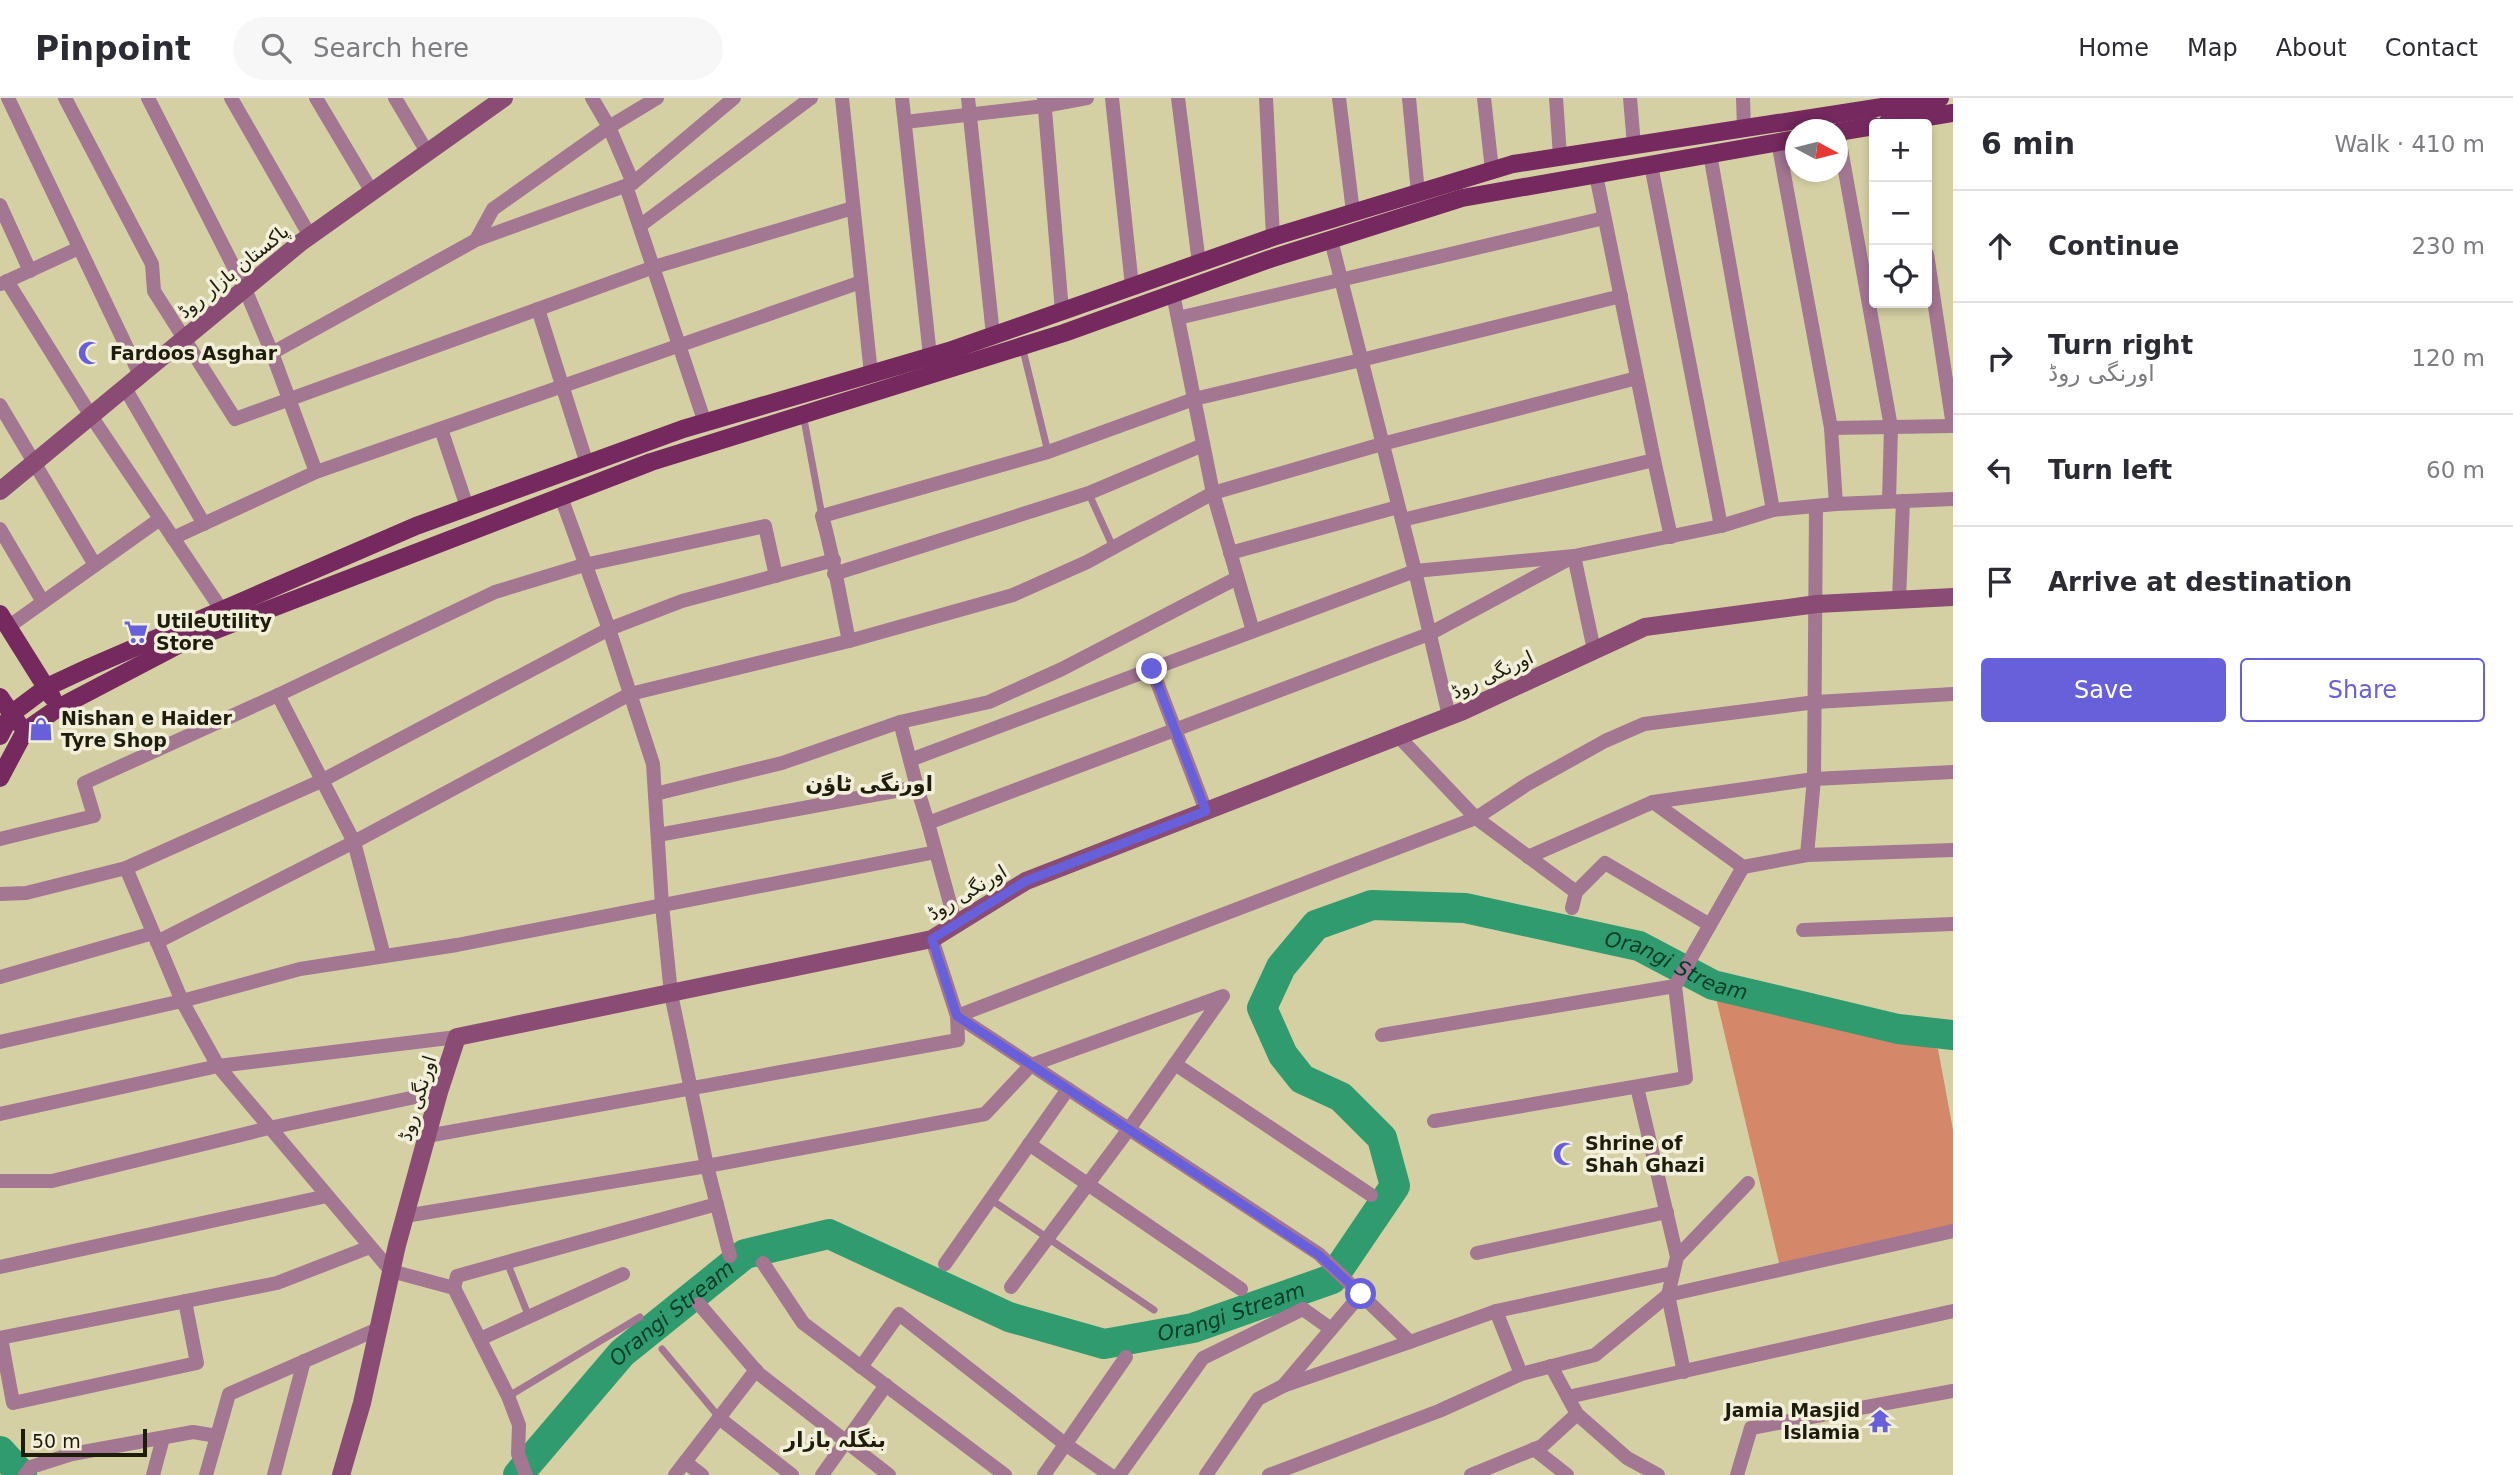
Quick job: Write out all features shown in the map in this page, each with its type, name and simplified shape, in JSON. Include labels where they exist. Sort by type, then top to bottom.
[{"type":"main road","points":[[0,736],[11,714],[47,687],[221,609],[416,526],[705,423],[930,356],[1273,237],[1513,164],[1940,98]]},
{"type":"main road","points":[[1922,119],[1953,113]]},
{"type":"main road","points":[[1848,130],[1869,127]]},
{"type":"main road","points":[[0,778],[25,731],[58,708],[182,643],[652,462],[1022,346],[1462,198],[1785,141]]},
{"type":"main road","points":[[4,620],[58,708]]},
{"type":"main road","points":[[0,697],[25,731]]},
{"type":"street","points":[[8,98],[140,375]]},
{"type":"street","points":[[65,98],[152,264],[154,291],[235,419],[654,267],[853,208]]},
{"type":"street","points":[[148,98],[245,289],[272,352],[316,472]]},
{"type":"street","points":[[231,98],[310,236]]},
{"type":"street","points":[[316,98],[372,192]]},
{"type":"street","points":[[395,98],[427,152]]},
{"type":"street","name":"پاکستان بازار روڈ","points":[[0,491],[310,236],[427,152],[481,105],[504,98]]},
{"type":"street","points":[[592,98],[609,127],[630,185],[705,423]]},
{"type":"street","points":[[476,240],[493,209],[609,127],[657,98]]},
{"type":"street","points":[[272,352],[476,240],[630,185],[734,98]]},
{"type":"street","points":[[641,225],[811,98]]},
{"type":"street","points":[[842,98],[871,374]]},
{"type":"street","points":[[902,98],[930,356]]},
{"type":"street","points":[[968,98],[993,335]]},
{"type":"street","points":[[905,122],[1087,98]]},
{"type":"street","points":[[1112,98],[1132,286]]},
{"type":"street","points":[[1178,98],[1199,263]]},
{"type":"street","points":[[1266,98],[1273,237]]},
{"type":"street","points":[[1339,98],[1353,212]]},
{"type":"street","points":[[1409,98],[1418,193]]},
{"type":"street","points":[[1484,98],[1492,170]]},
{"type":"street","points":[[1556,98],[1560,156]]},
{"type":"street","points":[[1630,98],[1634,145]]},
{"type":"street","points":[[1743,98],[1744,128]]},
{"type":"street","points":[[1044,102],[1062,311]]},
{"type":"street","points":[[1710,154],[1773,510]]},
{"type":"street","points":[[1651,165],[1721,526]]},
{"type":"street","points":[[1596,175],[1671,537]]},
{"type":"street","points":[[1792,182],[1831,428],[1836,504]]},
{"type":"street","points":[[1847,182],[1891,427],[1899,600]]},
{"type":"street","points":[[0,205],[30,271]]},
{"type":"street","points":[[1178,318],[1604,218]]},
{"type":"street","points":[[1331,240],[1449,716]]},
{"type":"street","points":[[79,248],[4,283],[221,609]]},
{"type":"street","points":[[173,538],[316,472],[861,282]]},
{"type":"street","points":[[1831,428],[1953,426],[1932,287]]},
{"type":"street","points":[[1173,294],[1213,493],[1253,631]]},
{"type":"street","points":[[849,641],[822,516],[1048,452],[1194,399],[1621,296]]},
{"type":"street","points":[[538,309],[587,464]]},
{"type":"street","points":[[0,977],[155,938],[355,842],[630,694],[849,641],[1013,595],[1087,562],[1213,493],[1382,444],[1637,378]]},
{"type":"street","points":[[125,388],[204,524]]},
{"type":"street","points":[[0,405],[95,565]]},
{"type":"street","points":[[441,429],[467,507]]},
{"type":"street","points":[[0,894],[26,893],[126,867],[321,781],[609,629],[682,601],[776,576],[834,567],[1089,493],[1203,446]]},
{"type":"street","points":[[1230,553],[1654,460]]},
{"type":"street","points":[[561,497],[609,629],[653,764],[671,994],[707,1166],[730,1255]]},
{"type":"street","points":[[910,760],[1415,571],[1574,556],[1721,526],[1773,510],[1836,504],[1953,499]]},
{"type":"street","points":[[1807,855],[1814,779],[1816,702],[1816,506]]},
{"type":"street","points":[[4,620],[43,602],[160,519]]},
{"type":"street","points":[[0,839],[94,816],[84,783],[495,592],[584,565],[765,526],[776,576]]},
{"type":"street","points":[[0,529],[43,602]]},
{"type":"street","points":[[928,823],[1429,634],[1574,556]]},
{"type":"street","points":[[1574,556],[1594,650]]},
{"type":"street","points":[[655,794],[782,763],[900,722],[989,702],[1062,669],[1237,578]]},
{"type":"street","name":"اورنگی روڈ","points":[[341,1475],[362,1403],[405,1216],[457,1037],[932,939],[1026,881],[1449,716],[1645,627],[1817,604],[1953,597]]},
{"type":"street","points":[[1152,669],[1206,811]]},
{"type":"street","points":[[957,1016],[1476,818],[1526,785],[1594,747],[1644,724],[1816,702],[1953,694]]},
{"type":"street","points":[[278,695],[355,842],[384,956]]},
{"type":"street","points":[[900,722],[956,925]]},
{"type":"street","points":[[1398,736],[1476,818],[1576,892]]},
{"type":"street","points":[[1528,857],[1653,802],[1814,779],[1953,772]]},
{"type":"street","points":[[657,835],[917,787]]},
{"type":"street","points":[[1653,802],[1743,867],[1807,855],[1953,850]]},
{"type":"street","points":[[0,1042],[182,1001],[300,968],[457,945],[936,852]]},
{"type":"street","points":[[1572,908],[1576,892],[1605,863],[1709,926]]},
{"type":"street","points":[[126,867],[182,1001],[218,1066],[391,1271],[454,1288]]},
{"type":"street","points":[[1434,1121],[1686,1078],[1675,985],[1743,867]]},
{"type":"street","points":[[1803,930],[1953,924]]},
{"type":"street","points":[[427,1136],[958,1040],[957,1016],[932,939]]},
{"type":"street","points":[[1382,1035],[1675,985]]},
{"type":"street","points":[[405,1216],[707,1166],[985,1114],[1031,1065],[1223,996],[1129,1129],[1011,1287]]},
{"type":"street","points":[[957,1016],[1319,1255],[1410,1342]]},
{"type":"street","points":[[0,1114],[218,1066],[457,1037]]},
{"type":"street","points":[[1175,1064],[1371,1195]]},
{"type":"street","points":[[1637,1087],[1677,1257],[1668,1296],[1684,1372]]},
{"type":"street","points":[[945,1264],[1068,1089]]},
{"type":"street","points":[[0,1181],[52,1181],[269,1128],[439,1092]]},
{"type":"street","points":[[1029,1144],[1241,1289]]},
{"type":"street","points":[[1677,1257],[1748,1183]]},
{"type":"street","points":[[0,1267],[327,1196]]},
{"type":"street","points":[[524,1470],[519,1454],[519,1425],[509,1396],[454,1288],[457,1276],[717,1204]]},
{"type":"street","points":[[1477,1253],[1667,1212]]},
{"type":"street","points":[[1269,1475],[1439,1411],[1521,1374],[1595,1355],[1668,1296],[1953,1231]]},
{"type":"street","points":[[185,1301],[197,1363],[13,1403],[0,1338],[185,1301],[276,1283],[370,1247]]},
{"type":"street","points":[[763,1263],[803,1323],[1005,1475]]},
{"type":"street","points":[[1206,1475],[1258,1399],[1283,1386],[1496,1311],[1673,1273]]},
{"type":"street","points":[[480,1339],[623,1274]]},
{"type":"street","points":[[1283,1386],[1360,1294]]},
{"type":"street","points":[[699,1304],[756,1370],[889,1475]]},
{"type":"street","points":[[1119,1475],[1203,1358],[1303,1309],[1331,1329]]},
{"type":"street","points":[[1496,1311],[1521,1374]]},
{"type":"street","points":[[1568,1397],[1953,1311]]},
{"type":"street","points":[[861,1367],[899,1314],[1065,1444],[1111,1475]]},
{"type":"street","points":[[206,1475],[229,1394],[378,1329]]},
{"type":"street","points":[[1044,1475],[1126,1357]]},
{"type":"street","points":[[274,1475],[304,1361]]},
{"type":"street","points":[[1551,1366],[1577,1414],[1627,1458],[1658,1475]]},
{"type":"street","points":[[675,1475],[756,1370]]},
{"type":"street","points":[[822,1475],[886,1385]]},
{"type":"street","points":[[1737,1475],[1751,1428],[1953,1391]]},
{"type":"street","points":[[1471,1475],[1542,1446],[1577,1414]]},
{"type":"street","points":[[719,1418],[792,1475]]},
{"type":"street","points":[[28,1471],[72,1454],[193,1432],[217,1436]]},
{"type":"street","points":[[153,1475],[163,1438]]},
{"type":"street","points":[[1534,1449],[1567,1475]]},
{"type":"street","points":[[685,1462],[702,1475]]},
{"type":"lane","points":[[1022,346],[1048,452]]},
{"type":"lane","points":[[803,414],[822,516]]},
{"type":"lane","points":[[1089,493],[1113,547]]},
{"type":"lane","points":[[990,1199],[1154,1310]]},
{"type":"lane","points":[[507,1262],[529,1317]]},
{"type":"lane","points":[[509,1396],[640,1317]]},
{"type":"lane","points":[[662,1349],[719,1418]]},
{"type":"shaded area","points":[[1716,998],[1938,1049],[1953,1130],[1953,1227],[1780,1267]]},
{"type":"waterway","name":"Orangi Stream","points":[[518,1475],[622,1353],[745,1254],[829,1234],[1009,1317],[1104,1344],[1193,1328],[1332,1279],[1395,1186],[1382,1138],[1341,1097],[1302,1079],[1283,1055],[1262,1008],[1281,967],[1316,925],[1372,905],[1465,908],[1639,946],[1713,985],[1898,1029],[1953,1035]]},
{"type":"waterway","name":"Orangi Stream","points":[[0,1451],[22,1475]]},
{"type":"place","name":"Fardoos Asghar","points":[[90,353]]},
{"type":"place","name":"UtileUtility Store","points":[[136,632]]},
{"type":"place","name":"Nishan e Haider Tyre Shop","points":[[41,729]]},
{"type":"place","name":"Shrine of Shah Ghazi","points":[[1565,1154]]},
{"type":"place","name":"Jamia Masjid Islamia","points":[[1880,1421]]},
{"type":"district","name":"اورنگی ٹاؤن","points":[[869,784]]},
{"type":"district","name":"بنگلہ بازار","points":[[835,1440]]},
{"type":"route","points":[[1152,669],[1206,811],[1026,881],[932,939],[957,1016],[1319,1255],[1361,1294]]}]
